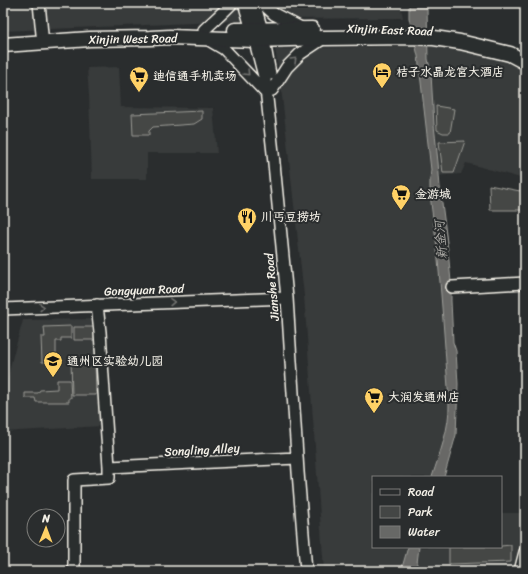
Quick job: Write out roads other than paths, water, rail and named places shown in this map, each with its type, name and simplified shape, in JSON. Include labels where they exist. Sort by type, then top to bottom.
[{"type":"main road","name":"Xinjin East Road","points":[[258,35],[303,29],[462,34],[513,48],[525,54]]},
{"type":"main road","name":"Xinjin West Road","points":[[3,37],[124,30],[258,35]]},
{"type":"main road","name":"Xinjin East Road","points":[[258,35],[324,38],[409,33]]},
{"type":"main road","name":"Xinjin West Road","points":[[3,45],[90,39],[170,37],[205,34]]},
{"type":"main road","name":"Xinjin East Road","points":[[432,34],[510,54],[525,62]]},
{"type":"street","points":[[39,3],[42,34]]},
{"type":"street","points":[[232,3],[222,14],[217,17],[205,34],[269,92],[287,67],[300,54],[324,38]]},
{"type":"street","name":"Jianshe Road","points":[[244,3],[258,35]]},
{"type":"street","name":"Jianshe Road","points":[[254,3],[258,35],[269,92],[292,295],[304,472],[313,571]]},
{"type":"street","points":[[262,3],[274,14],[303,29]]},
{"type":"street","name":"Jianshe Road","points":[[269,92],[287,298],[306,571]]},
{"type":"street","points":[[452,287],[525,283]]},
{"type":"street","name":"Gongyuan Road","points":[[3,309],[287,298]]},
{"type":"street","points":[[74,571],[74,480],[109,478],[98,305]]},
{"type":"street","name":"Songling Alley","points":[[109,467],[297,458]]},
{"type":"street","points":[[520,571],[525,552]]},
{"type":"water","name":"新金河","points":[[409,3],[426,3],[428,59],[431,74],[434,125],[451,282],[453,342],[456,351],[458,384],[456,435],[444,476],[432,476],[446,430],[449,401],[439,268],[430,189],[431,170],[418,56],[409,18]]},
{"type":"water","points":[[408,548],[419,548],[416,571],[401,571]]},
{"type":"place","name":"桔子水晶龙宫大酒店","points":[[382,89]]},
{"type":"place","name":"迪信通手机卖场","points":[[139,93]]},
{"type":"place","name":"金游城","points":[[401,211]]},
{"type":"place","name":"川丐豆捞坊","points":[[247,234]]},
{"type":"place","name":"通州区实验幼儿园","points":[[53,378]]},
{"type":"place","name":"大润发通州店","points":[[374,414]]}]
